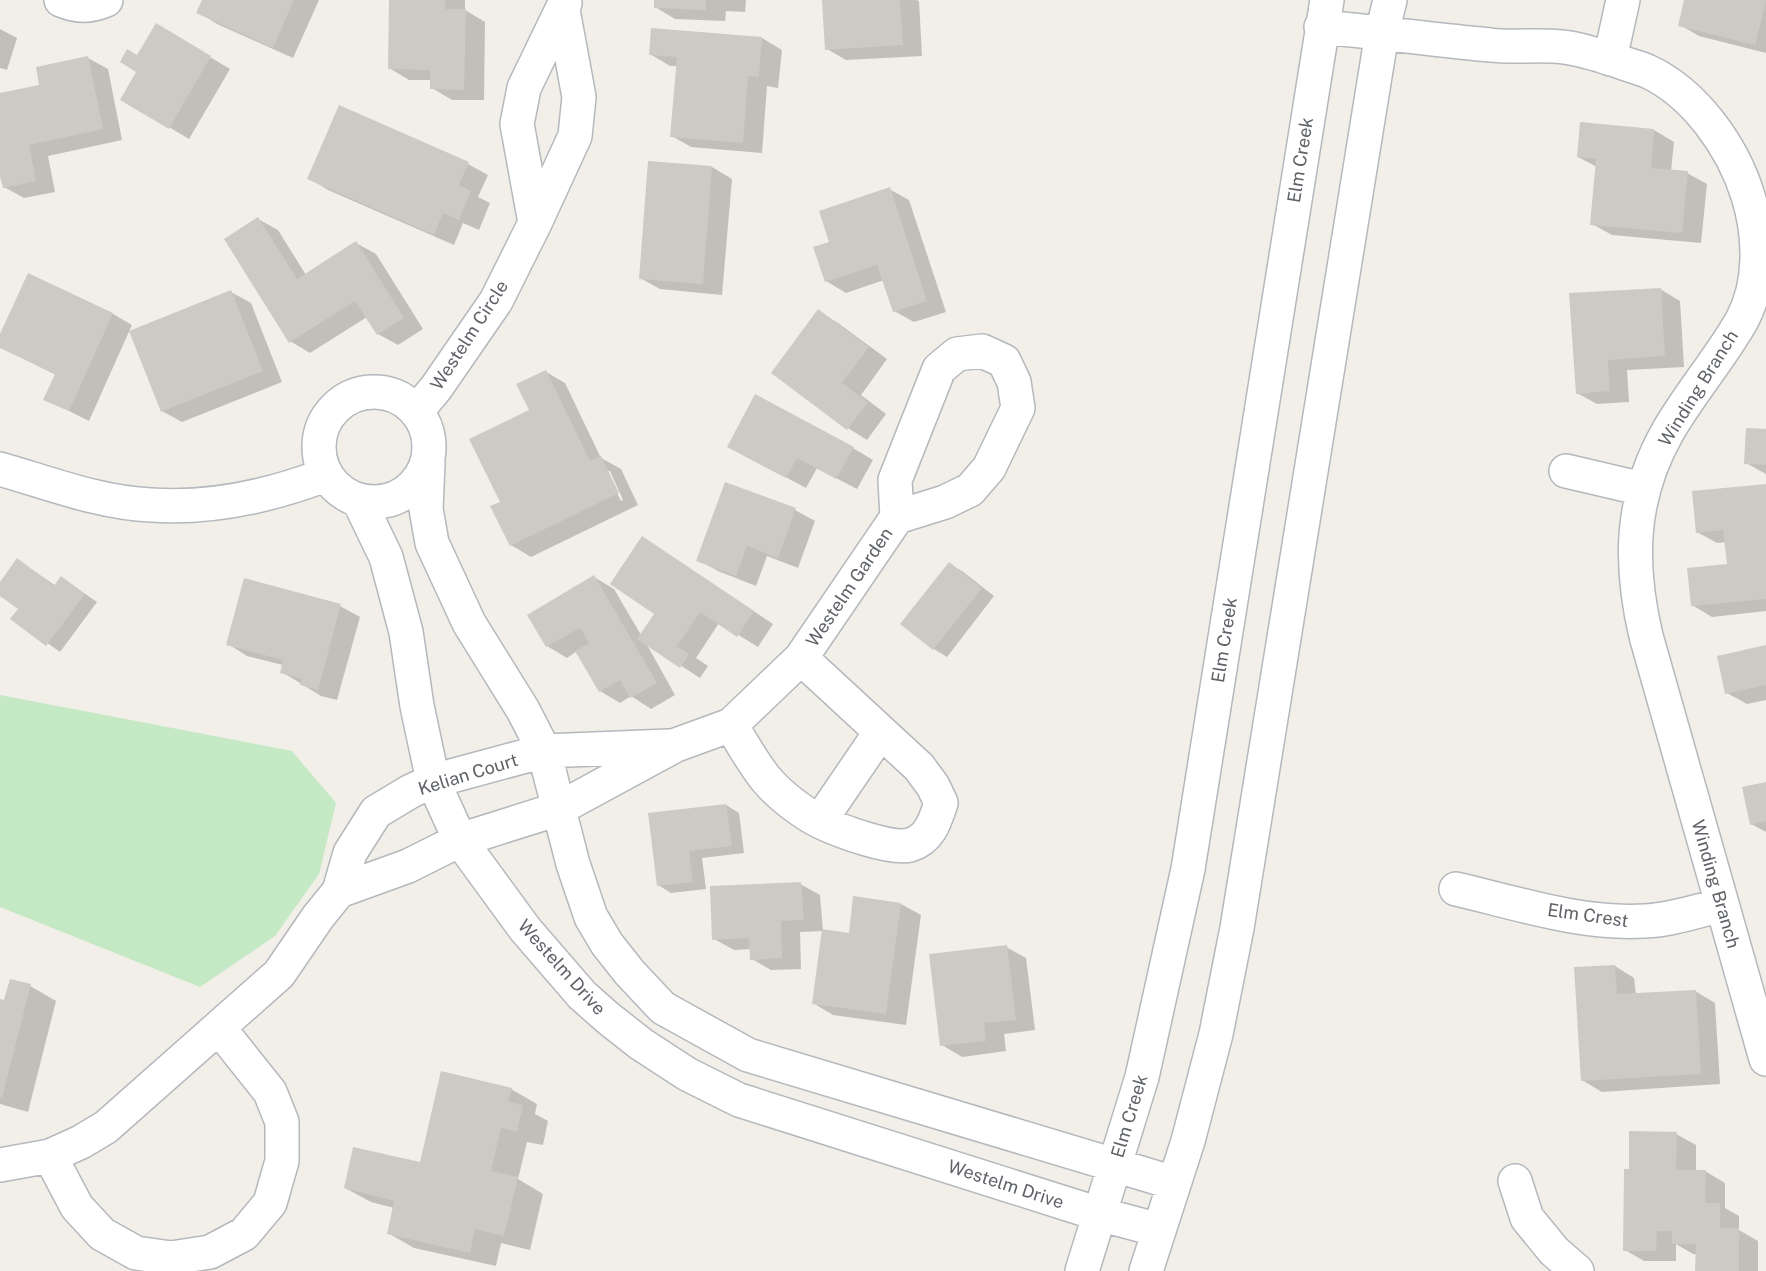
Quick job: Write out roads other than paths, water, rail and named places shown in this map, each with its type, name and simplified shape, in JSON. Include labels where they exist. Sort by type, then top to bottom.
[{"type":"street","points":[[61,0],[89,7],[106,0]]},
{"type":"street","points":[[1146,1271],[1174,1183],[1216,1034],[1237,928],[1382,33],[1390,0]]},
{"type":"street","points":[[1610,59],[1623,0]]},
{"type":"street","name":"Westelm Circle","points":[[535,223],[517,124],[524,88],[565,5]]},
{"type":"street","name":"Westelm Circle","points":[[416,412],[436,388],[496,301],[575,136],[579,97],[565,5]]},
{"type":"street","name":"Winding Branch","points":[[1324,13],[1382,33],[1495,46],[1563,47],[1593,53],[1648,72],[1690,100],[1723,140],[1745,186],[1752,211],[1757,257],[1751,297],[1742,319],[1667,433],[1643,489],[1635,546],[1635,576],[1639,606],[1766,1059]]},
{"type":"street","name":"Elm Creek","points":[[1082,1271],[1142,1077],[1188,869],[1324,13]]},
{"type":"street","name":"Westelm Garden","points":[[460,840],[558,809],[676,745],[731,725],[801,658],[897,517],[895,480],[939,369],[957,354],[982,351],[1004,361],[1014,382],[1018,408],[989,468],[970,490],[945,502],[897,517]]},
{"type":"street","points":[[428,463],[418,483],[401,497],[380,503],[359,501],[339,491],[325,475],[318,454],[320,432],[330,412],[347,398],[368,392],[390,393],[409,404],[423,420],[429,442],[426,509],[432,543],[468,622],[523,710],[544,751],[573,864],[591,917],[606,944],[663,1008],[748,1055],[1174,1183]]},
{"type":"street","points":[[0,469],[79,492],[149,505],[186,506],[219,503],[264,494],[325,475]]},
{"type":"street","points":[[1566,471],[1643,489]]},
{"type":"street","name":"Westelm Drive","points":[[359,501],[386,557],[392,578],[406,632],[417,706],[433,781],[460,840],[525,929],[582,995],[641,1044],[687,1074],[739,1100],[1099,1214],[1159,1230]]},
{"type":"street","name":"Westelm Garden","points":[[731,725],[766,780],[786,798],[820,821],[887,846],[910,845],[928,834],[936,820],[941,802],[933,786],[919,767],[801,658]]},
{"type":"street","points":[[820,821],[880,732]]},
{"type":"street","name":"Westelm Garden","points":[[544,751],[676,745]]},
{"type":"street","name":"Kelian Court","points":[[0,1165],[50,1156],[81,1142],[106,1127],[279,974],[339,891],[350,853],[376,812],[433,781],[544,751]]},
{"type":"street","points":[[339,891],[408,866],[460,840]]},
{"type":"street","name":"Elm Crest","points":[[1456,889],[1580,918],[1620,921],[1670,918],[1722,905]]},
{"type":"street","points":[[50,1156],[77,1207],[102,1234],[136,1253],[171,1258],[210,1252],[244,1234],[270,1203],[282,1161],[282,1122],[270,1092],[219,1028]]},
{"type":"street","points":[[1515,1181],[1527,1218],[1554,1251],[1577,1271]]}]
